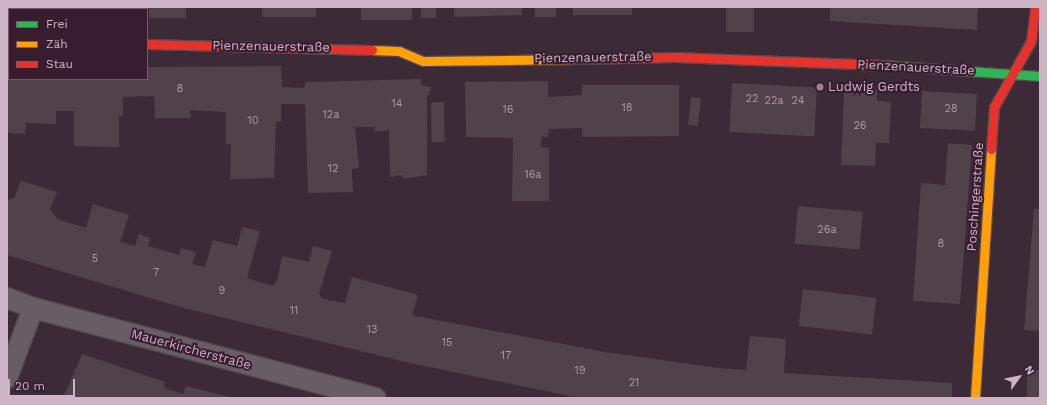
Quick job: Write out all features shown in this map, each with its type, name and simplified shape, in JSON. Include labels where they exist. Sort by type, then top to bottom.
[{"type":"street","name":"Poschingerstraße","points":[[975,398],[994,106],[1031,41],[1035,7]]},
{"type":"street","name":"Pienzenauerstraße","points":[[148,44],[399,51],[423,61],[675,57],[1040,76]]},
{"type":"street","name":"Mauerkircherstraße","points":[[7,298],[32,308],[375,398]]},
{"type":"street","points":[[7,378],[32,308]]},
{"type":"building","points":[[149,7],[186,7],[186,18],[149,18]]},
{"type":"building","points":[[262,7],[316,7],[316,17],[262,17]]},
{"type":"building","points":[[361,7],[412,7],[412,20],[361,20]]},
{"type":"building","points":[[421,7],[436,7],[436,18],[421,18]]},
{"type":"building","points":[[454,7],[522,7],[522,15],[454,17]]},
{"type":"building","points":[[535,7],[556,7],[556,17],[535,17]]},
{"type":"building","points":[[573,7],[632,7],[632,15],[573,15]]},
{"type":"building","points":[[726,7],[754,7],[754,32],[726,32]]},
{"type":"building","points":[[830,7],[978,7],[977,30],[830,21]]},
{"type":"building","points":[[7,62],[8,80],[148,80],[148,67],[281,66],[282,87],[304,88],[306,82],[421,79],[421,85],[431,87],[430,94],[427,95],[427,175],[411,178],[403,178],[401,175],[390,177],[389,130],[375,132],[374,127],[355,127],[359,168],[352,169],[353,192],[308,193],[305,104],[281,104],[281,121],[276,122],[274,178],[230,179],[231,144],[226,144],[226,112],[190,110],[191,118],[155,118],[154,96],[123,97],[123,116],[119,116],[119,147],[74,146],[74,111],[56,111],[56,124],[26,123],[25,134],[7,133]]},
{"type":"building","points":[[548,81],[548,97],[582,95],[582,85],[679,85],[679,136],[582,137],[582,128],[549,129],[548,137],[541,137],[541,147],[549,148],[549,201],[512,201],[513,138],[466,137],[465,82]]},
{"type":"building","points":[[732,83],[817,87],[814,136],[729,132]]},
{"type":"building","points":[[844,90],[877,90],[877,101],[891,102],[889,143],[876,143],[875,166],[841,165]]},
{"type":"building","points":[[922,91],[977,94],[975,131],[920,128]]},
{"type":"building","points":[[691,97],[701,98],[698,126],[688,125]]},
{"type":"building","points":[[431,102],[444,102],[445,142],[432,142]]},
{"type":"building","points":[[948,143],[972,145],[960,304],[913,301],[921,183],[945,185]]},
{"type":"building","points":[[21,181],[57,192],[50,209],[58,219],[86,228],[93,204],[129,215],[120,242],[135,246],[139,234],[150,238],[148,246],[179,255],[181,248],[196,252],[192,264],[205,267],[213,240],[237,246],[242,227],[260,231],[247,278],[273,286],[277,281],[282,256],[309,262],[313,246],[332,251],[319,294],[323,299],[345,303],[352,277],[418,295],[412,315],[416,316],[605,352],[718,368],[746,370],[750,336],[786,339],[784,373],[952,383],[952,398],[579,398],[410,363],[180,307],[7,255],[7,200],[14,198]]},
{"type":"building","points":[[798,206],[863,212],[859,250],[795,244]]},
{"type":"building","points":[[1034,209],[1040,209],[1040,331],[1024,330]]},
{"type":"building","points":[[803,289],[876,298],[872,335],[798,326]]},
{"type":"building","points":[[82,354],[165,382],[164,388],[183,394],[186,386],[234,398],[63,398]]},
{"type":"building","points":[[1027,370],[1040,370],[1040,398],[1027,398]]},
{"type":"traffic: fast","points":[[883,65],[1040,76]]},
{"type":"traffic: slow","points":[[372,50],[399,51],[423,61],[577,59]]},
{"type":"traffic: slow","points":[[975,398],[991,149]]},
{"type":"traffic: jam","points":[[991,149],[994,107],[1031,41],[1035,7]]},
{"type":"traffic: jam","points":[[148,44],[372,50]]},
{"type":"traffic: jam","points":[[577,59],[675,57],[883,65]]},
{"type":"place","name":"Ludwig Gerdts","points":[[820,87]]}]
